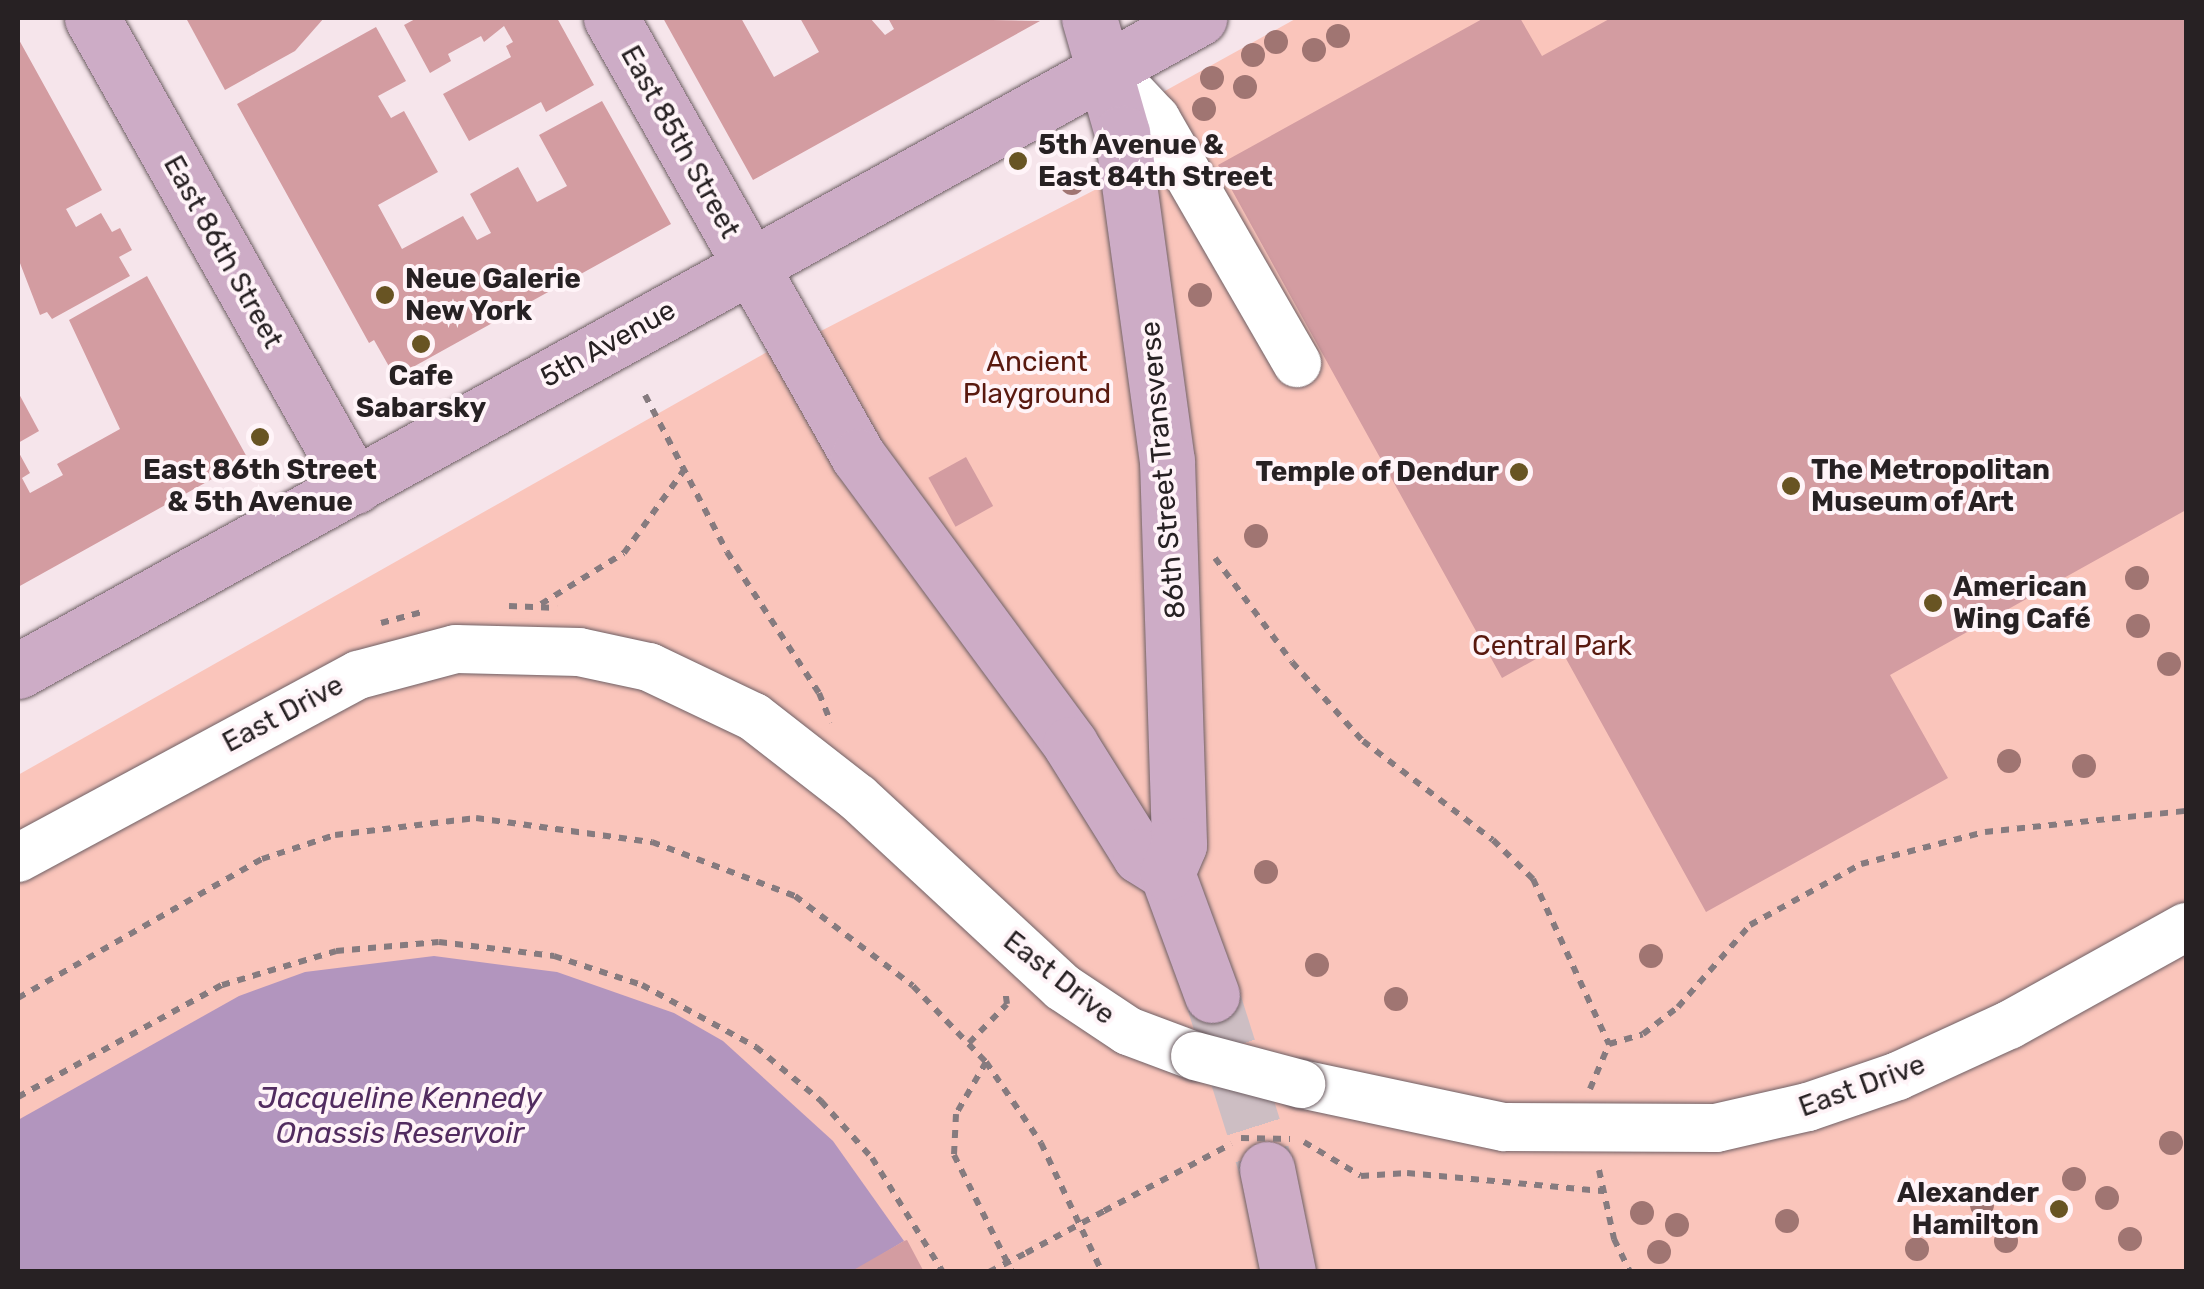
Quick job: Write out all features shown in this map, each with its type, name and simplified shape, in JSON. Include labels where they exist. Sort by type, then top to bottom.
[{"type":"main road","name":"East 86th Street","points":[[92,18],[355,486]]},
{"type":"main road","name":"East 85th Street","points":[[611,18],[749,266]]},
{"type":"main road","name":"86th Street Transverse","points":[[1088,18],[1108,68],[1152,324],[1173,525],[1179,845],[1167,873]]},
{"type":"main road","name":"5th Avenue","points":[[18,671],[1199,18]]},
{"type":"main road","points":[[749,266],[889,502],[1070,744],[1140,856],[1167,873],[1212,996]]},
{"type":"main road","points":[[1266,1149],[1288,1272]]},
{"type":"street","points":[[1108,68],[1156,119],[1297,363]]},
{"type":"street","name":"East Drive","points":[[18,858],[300,703],[387,664],[456,649],[579,652],[649,667],[754,717],[858,798],[1062,987],[1128,1030],[1195,1056],[1301,1084],[1504,1128],[1716,1128],[1808,1107],[1898,1076],[2009,1025],[2186,927]]},
{"type":"path","points":[[645,394],[744,582],[820,693],[831,724]]},
{"type":"path","points":[[540,604],[624,553],[684,470]]},
{"type":"path","points":[[1212,554],[1292,662],[1363,741],[1493,840],[1533,880],[1610,1044],[1589,1092]]},
{"type":"path","points":[[490,607],[540,604],[577,612]]},
{"type":"path","points":[[364,631],[434,611]]},
{"type":"path","points":[[818,714],[845,737]]},
{"type":"path","points":[[1610,1044],[1643,1034],[1678,1007],[1750,925],[1860,864],[1984,832],[2186,812]]},
{"type":"path","points":[[18,998],[262,859],[335,835],[476,818],[652,842],[794,896],[914,986],[986,1062],[1041,1143],[1102,1272]]},
{"type":"path","points":[[18,1097],[222,985],[336,951],[439,942],[554,956],[642,985],[767,1056],[822,1101],[872,1158],[943,1272]]},
{"type":"path","points":[[969,1042],[1007,1004],[1004,982]]},
{"type":"path","points":[[986,1062],[956,1114],[954,1155],[1012,1272]]},
{"type":"path","points":[[989,1272],[1104,1210],[1266,1149],[1361,1176],[1408,1173],[1601,1191]]},
{"type":"path","points":[[1598,1170],[1601,1191],[1630,1272]]},
{"type":"green space","name":"Central Park","points":[[1297,18],[2186,18],[2186,1271],[18,1271],[18,775],[767,352],[819,332],[1147,163],[1136,107]]},
{"type":"water","name":"Jacqueline Kennedy Onassis Reservoir","points":[[434,956],[557,972],[674,1013],[723,1041],[833,1141],[904,1241],[853,1272],[18,1271],[18,1120],[239,996],[305,972]]},
{"type":"building","points":[[186,18],[324,18],[295,51],[225,90]]},
{"type":"building","points":[[417,18],[557,18],[594,85],[546,112],[541,102],[469,141],[443,94],[511,57],[506,46],[513,42],[504,26],[484,42],[481,36],[448,54],[451,61],[430,73],[404,25]]},
{"type":"building","points":[[663,18],[741,18],[774,77],[819,52],[800,18],[870,18],[885,35],[894,29],[888,18],[1040,21],[753,180]]},
{"type":"building","name":"The Metropolitan Museum of Art","points":[[1484,18],[1520,18],[1542,56],[1611,18],[2186,18],[2186,510],[1890,675],[1948,778],[1706,912],[1559,646],[1502,678],[1218,165]]},
{"type":"building","points":[[376,27],[406,81],[378,96],[391,118],[404,111],[438,172],[378,205],[402,249],[463,216],[477,240],[491,233],[470,194],[518,167],[537,202],[567,186],[539,135],[602,101],[671,224],[395,377],[374,340],[369,343],[237,104]]},
{"type":"building","points":[[18,38],[102,190],[66,209],[76,227],[101,213],[112,232],[120,228],[132,250],[119,257],[130,276],[52,319],[47,312],[40,315],[18,258]]},
{"type":"building","points":[[147,276],[248,459],[18,587],[18,451],[30,473],[22,478],[30,493],[63,475],[57,464],[120,429],[69,320]]},
{"type":"building","points":[[18,392],[39,431],[18,443]]},
{"type":"building","points":[[966,457],[993,506],[956,527],[928,478]]},
{"type":"building","points":[[907,1240],[924,1272],[850,1272],[904,1241]]},
{"type":"tunnel","points":[[1212,995],[1267,1169]]},
{"type":"place","name":"5th Avenue & East 84th Street","points":[[1018,161]]},
{"type":"place","name":"Neue Galerie New York","points":[[385,295]]},
{"type":"place","name":"Cafe Sabarsky","points":[[421,344]]},
{"type":"place","name":"East 86th Street & 5th Avenue","points":[[260,437]]},
{"type":"place","name":"Temple of Dendur","points":[[1519,472]]},
{"type":"place","name":"The Metropolitan Museum of Art","points":[[1791,486]]},
{"type":"place","name":"American Wing Café","points":[[1933,603]]},
{"type":"place","name":"Alexander Hamilton","points":[[2059,1209]]},
{"type":"park label","name":"Ancient Playground","points":[[1037,378]]}]
